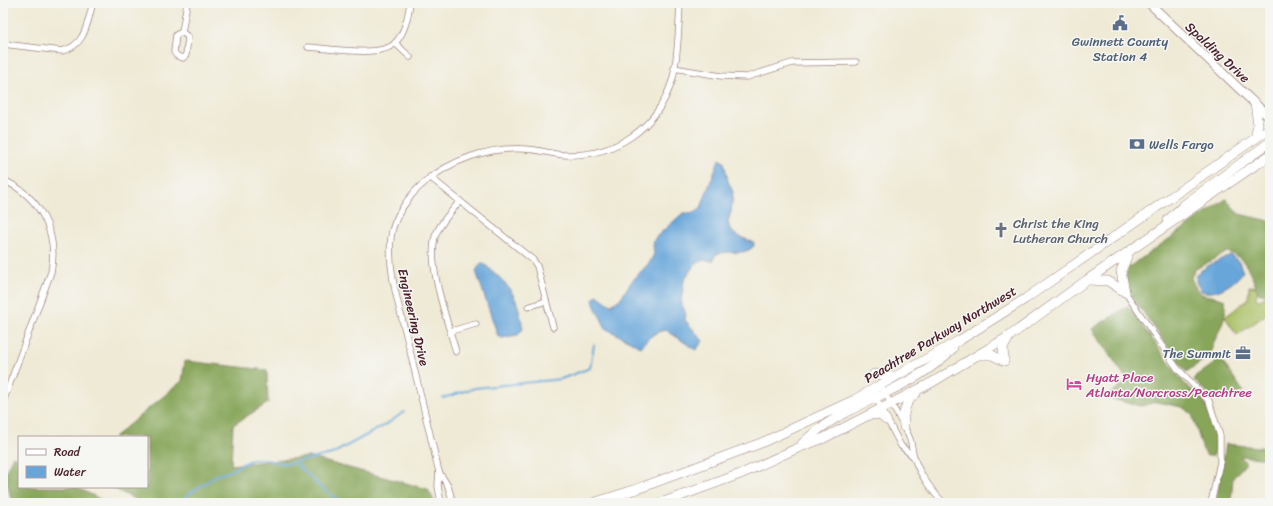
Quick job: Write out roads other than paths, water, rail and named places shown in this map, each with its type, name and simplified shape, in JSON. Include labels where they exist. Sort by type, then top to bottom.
[{"type":"highway","points":[[1255,104],[1258,125],[1255,139]]},
{"type":"highway","name":"Peachtree Parkway Northwest","points":[[592,503],[650,485],[761,443],[878,392],[898,375],[960,340],[1054,279],[1270,128]]},
{"type":"highway","points":[[1152,236],[1184,205],[1270,142]]},
{"type":"highway","points":[[660,503],[742,473],[824,438],[931,383],[1011,335],[1087,280],[1270,155]]},
{"type":"highway","points":[[1125,292],[1121,274],[1122,266],[1131,250]]},
{"type":"highway","points":[[1087,280],[1098,279],[1108,281],[1125,292]]},
{"type":"highway","points":[[978,356],[992,355],[1004,361],[1003,348],[1007,338],[1011,335]]},
{"type":"highway","points":[[800,447],[823,426],[878,392],[935,365],[960,340]]},
{"type":"highway","points":[[874,374],[884,376],[898,375]]},
{"type":"highway","points":[[904,427],[904,411],[907,404],[914,395],[931,383]]},
{"type":"highway","points":[[868,416],[879,414],[886,420]]},
{"type":"main road","name":"Spalding Drive","points":[[1149,3],[1270,118]]},
{"type":"street","points":[[3,44],[62,51],[69,50],[84,37],[93,3]]},
{"type":"street","points":[[182,32],[187,3]]},
{"type":"street","points":[[308,47],[369,51],[388,48],[395,43],[408,19],[410,3]]},
{"type":"street","name":"Engineering Drive","points":[[441,503],[438,486],[439,472],[390,260],[391,235],[396,220],[417,188],[451,163],[470,156],[523,148],[568,155],[596,153],[615,147],[640,131],[651,119],[673,80],[680,3]]},
{"type":"street","points":[[395,43],[410,57]]},
{"type":"street","points":[[674,68],[721,76],[747,77],[792,64],[856,62]]},
{"type":"street","points":[[430,177],[533,260],[537,266],[553,327]]},
{"type":"street","points":[[3,180],[21,190],[40,210],[51,235],[53,254],[51,272],[3,402]]},
{"type":"street","points":[[456,352],[439,289],[434,259],[435,237],[445,219],[460,202]]},
{"type":"street","points":[[1125,292],[1177,368],[1209,401],[1220,436],[1220,462],[1211,503]]},
{"type":"street","points":[[528,308],[546,302]]},
{"type":"street","points":[[451,331],[476,324]]},
{"type":"street","points":[[878,392],[890,403],[904,427],[913,447],[914,457],[928,484],[944,503]]},
{"type":"street","points":[[878,392],[881,408],[886,420],[901,446],[914,457]]},
{"type":"street","name":"Engineering Drive","points":[[439,472],[448,486],[452,503]]},
{"type":"water","points":[[719,159],[724,162],[728,181],[733,192],[731,212],[728,221],[729,227],[734,234],[754,243],[754,246],[740,252],[719,253],[715,255],[713,261],[704,260],[695,264],[684,280],[681,302],[686,314],[685,320],[703,341],[696,350],[666,330],[658,332],[652,336],[641,347],[605,328],[593,300],[597,295],[611,305],[620,299],[632,281],[650,262],[654,254],[653,244],[655,238],[683,213],[694,213],[701,208]]},
{"type":"water","points":[[1231,255],[1239,262],[1243,272],[1235,281],[1224,288],[1213,292],[1201,291],[1196,282],[1196,274],[1211,264]]},
{"type":"water","points":[[481,263],[498,276],[513,294],[520,313],[523,329],[518,335],[502,338],[498,336],[476,271]]},
{"type":"waterway","points":[[443,398],[475,388],[561,379],[590,368],[594,345]]},
{"type":"waterway","points":[[176,503],[217,475],[230,471],[251,460],[262,459],[287,464],[332,454],[387,424],[404,412]]},
{"type":"waterway","points":[[295,463],[323,489],[343,503]]},
{"type":"place","name":"Gwinnett County Station 4","points":[[1120,23]]},
{"type":"place","name":"Wells Fargo","points":[[1137,144]]},
{"type":"place","name":"Christ the King Lutheran Church","points":[[1001,230]]},
{"type":"place","name":"The Summit","points":[[1243,353]]},
{"type":"place","name":"Hyatt Place Atlanta/Norcross/Peachtree","points":[[1074,384]]}]
